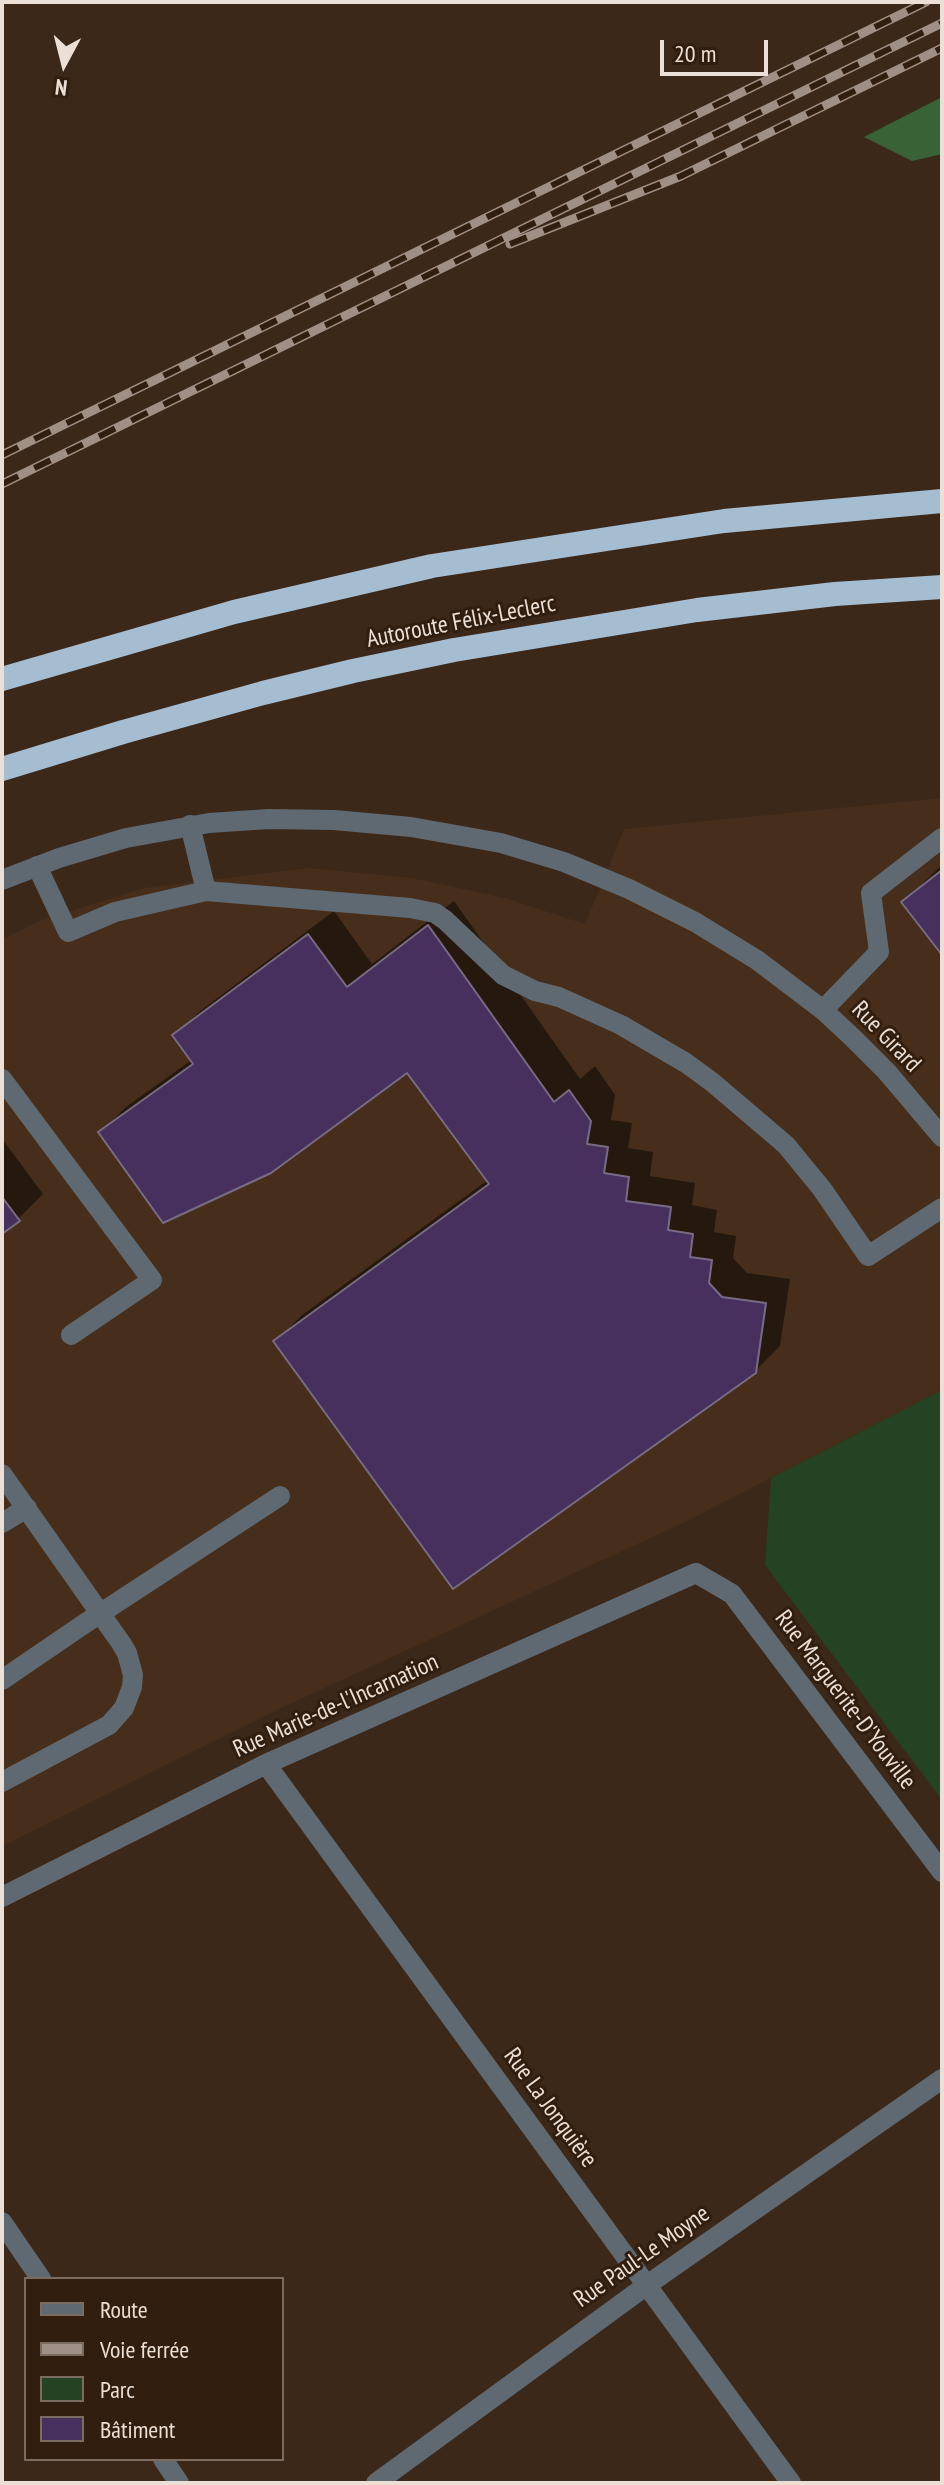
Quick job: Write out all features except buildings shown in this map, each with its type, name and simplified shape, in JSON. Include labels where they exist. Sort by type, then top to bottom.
[{"type":"highway","points":[[2,679],[234,612],[432,566],[724,521],[942,501]]},
{"type":"highway","name":"Autoroute Félix-Leclerc","points":[[2,769],[92,740],[263,693],[454,650],[697,610],[835,594],[942,587]]},
{"type":"street","name":"Rue Girard","points":[[2,880],[126,838],[190,825],[290,818],[373,822],[456,833],[545,855],[618,884],[706,928],[776,972],[823,1010],[887,1072],[942,1137]]},
{"type":"street","points":[[190,825],[206,891]]},
{"type":"street","points":[[823,1010],[879,952],[871,893],[942,838]]},
{"type":"street","points":[[37,866],[68,932],[115,912],[206,891],[410,908],[435,913],[503,975],[621,1025],[712,1082],[786,1145],[822,1189],[868,1256],[942,1208]]},
{"type":"street","points":[[2,1079],[152,1280],[71,1335]]},
{"type":"street","points":[[2,1474],[121,1643],[131,1663],[132,1687],[118,1718],[99,1732],[2,1782]]},
{"type":"street","points":[[2,1680],[280,1496]]},
{"type":"street","points":[[2,1523],[27,1508]]},
{"type":"street","name":"Rue Marie-de-l'Incarnation","points":[[2,1897],[266,1764],[696,1573]]},
{"type":"street","name":"Rue Marguerite-D'Youville","points":[[696,1573],[732,1594],[942,1872]]},
{"type":"street","name":"Rue La Jonquière","points":[[266,1764],[791,2483]]},
{"type":"street","name":"Rue Paul-Le Moyne","points":[[376,2483],[647,2285],[942,2079]]},
{"type":"street","points":[[2,2222],[40,2277]]},
{"type":"street","points":[[164,2461],[179,2483]]},
{"type":"shaded area","points":[[942,798],[942,1390],[685,1522],[279,1709],[2,1846],[2,940],[42,920],[144,888],[309,868],[412,878],[505,898],[585,924],[624,829]]},
{"type":"green space","points":[[942,97],[942,154],[912,161],[864,137]]},
{"type":"green space","points":[[942,1390],[942,1800],[765,1565],[771,1478]]},
{"type":"railway","points":[[2,455],[926,2]]},
{"type":"railway","points":[[2,484],[942,23]]},
{"type":"railway","points":[[510,244],[681,176],[942,48]]}]
